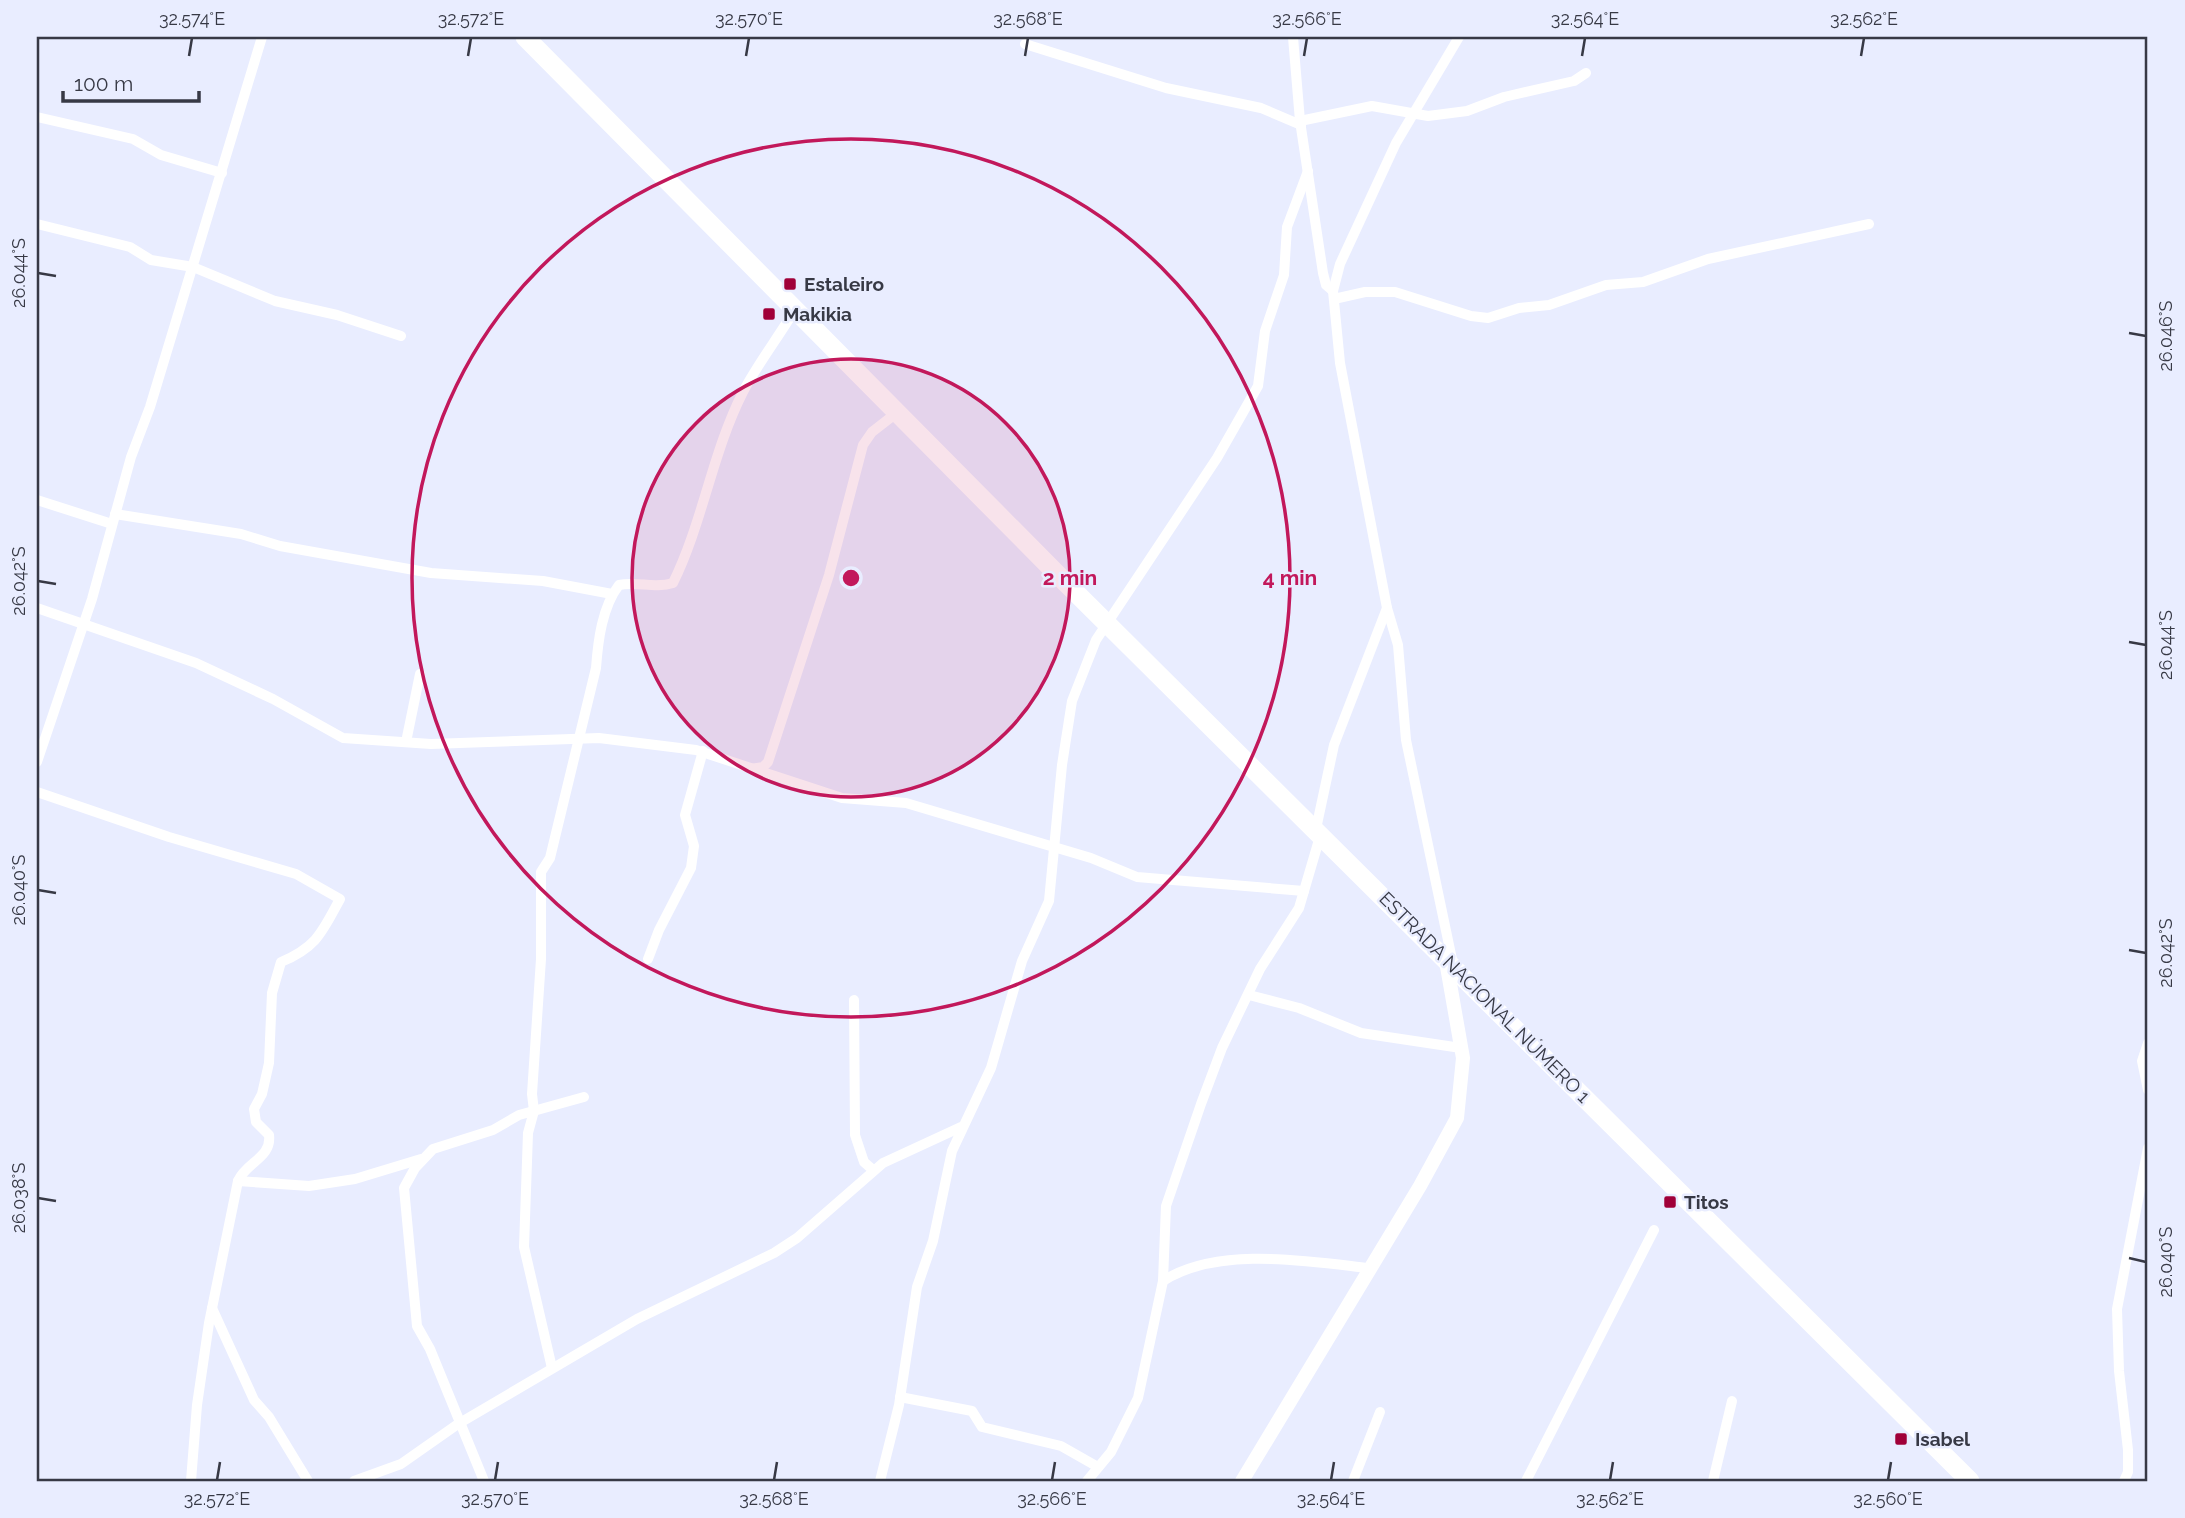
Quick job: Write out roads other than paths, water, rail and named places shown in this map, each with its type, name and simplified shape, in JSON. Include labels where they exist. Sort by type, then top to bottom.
[{"type":"highway","name":"ESTRADA NACIONAL NÚMERO 1","points":[[525,37],[998,515],[1970,1481]]},
{"type":"street","points":[[37,761],[84,625],[262,37]]},
{"type":"street","points":[[1293,37],[1300,123],[1323,273],[1326,285],[1333,295]]},
{"type":"street","points":[[1242,1481],[1452,1131],[1459,1103],[1463,1058],[1450,964],[1406,740],[1398,645],[1387,608],[1340,363],[1333,295],[1340,264],[1364,208],[1414,113],[1459,37]]},
{"type":"street","points":[[1025,44],[1150,84],[1261,108],[1300,123],[1364,107],[1428,116],[1467,111],[1504,97],[1574,81],[1586,73]]},
{"type":"street","points":[[37,117],[133,139],[162,155],[222,173]]},
{"type":"street","points":[[880,1481],[900,1397],[917,1287],[933,1241],[945,1178],[961,1127],[991,1068],[1022,961],[1049,901],[1068,716],[1086,660],[1108,622],[1217,457],[1258,386],[1265,331],[1284,275],[1287,227],[1308,171]]},
{"type":"street","points":[[37,224],[130,247],[151,260],[193,267],[275,301],[337,315],[401,336]]},
{"type":"street","points":[[1333,295],[1395,292],[1471,316],[1488,318],[1519,308],[1549,305],[1606,285],[1643,282],[1708,259],[1869,224]]},
{"type":"street","points":[[552,1368],[524,1247],[528,1133],[534,1111],[532,1094],[541,959],[541,872],[550,858],[596,668],[597,644],[612,594],[619,584],[632,582],[663,586],[673,583],[697,527],[723,440],[743,392],[789,320]]},
{"type":"street","points":[[751,769],[763,767],[768,762],[784,717],[829,575],[863,445],[872,432],[890,418]]},
{"type":"street","points":[[37,500],[68,511],[240,534],[280,546],[431,573],[543,582],[612,594]]},
{"type":"street","points":[[37,608],[196,663],[273,699],[343,737],[431,744],[579,738],[703,751],[842,798],[906,803],[1091,858],[1137,877],[1304,891]]},
{"type":"street","points":[[1087,1481],[1111,1452],[1138,1398],[1163,1281],[1166,1206],[1223,1048],[1260,969],[1294,920],[1304,891],[1318,831],[1334,745],[1387,608]]},
{"type":"street","points":[[1374,644],[1398,645]]},
{"type":"street","points":[[406,742],[420,674]]},
{"type":"street","points":[[648,959],[659,930],[683,889],[691,868],[694,846],[685,815],[703,751]]},
{"type":"street","points":[[37,792],[169,837],[296,874],[340,900],[317,941],[303,953],[281,962],[272,993],[269,1063],[262,1094],[254,1109],[256,1122],[268,1135],[269,1144],[260,1159],[244,1169],[238,1181],[212,1308],[197,1405],[191,1481]]},
{"type":"street","points":[[1249,995],[1299,1008],[1361,1033],[1461,1048]]},
{"type":"street","points":[[854,999],[855,1135],[864,1162],[873,1170]]},
{"type":"street","points":[[2148,1043],[2142,1061],[2148,1090]]},
{"type":"street","points":[[484,1481],[415,1316],[403,1195],[407,1181],[433,1149],[493,1130],[534,1111],[584,1097]]},
{"type":"street","points":[[354,1481],[401,1464],[458,1424],[637,1319],[774,1253],[797,1238],[873,1170],[923,1142],[961,1127]]},
{"type":"street","points":[[2124,1481],[2128,1472],[2128,1450],[2119,1371],[2117,1309],[2148,1149]]},
{"type":"street","points":[[238,1181],[309,1186],[355,1179],[423,1158]]},
{"type":"street","points":[[1526,1481],[1654,1230]]},
{"type":"street","points":[[1163,1281],[1189,1267],[1233,1261],[1290,1261],[1368,1269]]},
{"type":"street","points":[[212,1308],[254,1401],[269,1417],[308,1481]]},
{"type":"street","points":[[900,1397],[972,1411],[982,1427],[1061,1446],[1098,1467]]},
{"type":"street","points":[[1713,1481],[1732,1401]]},
{"type":"street","points":[[1353,1481],[1380,1412]]},
{"type":"place","name":"Estaleiro","points":[[790,284]]},
{"type":"place","name":"Makikia","points":[[769,314]]},
{"type":"place","name":"Titos","points":[[1670,1202]]},
{"type":"place","name":"Isabel","points":[[1901,1439]]}]
